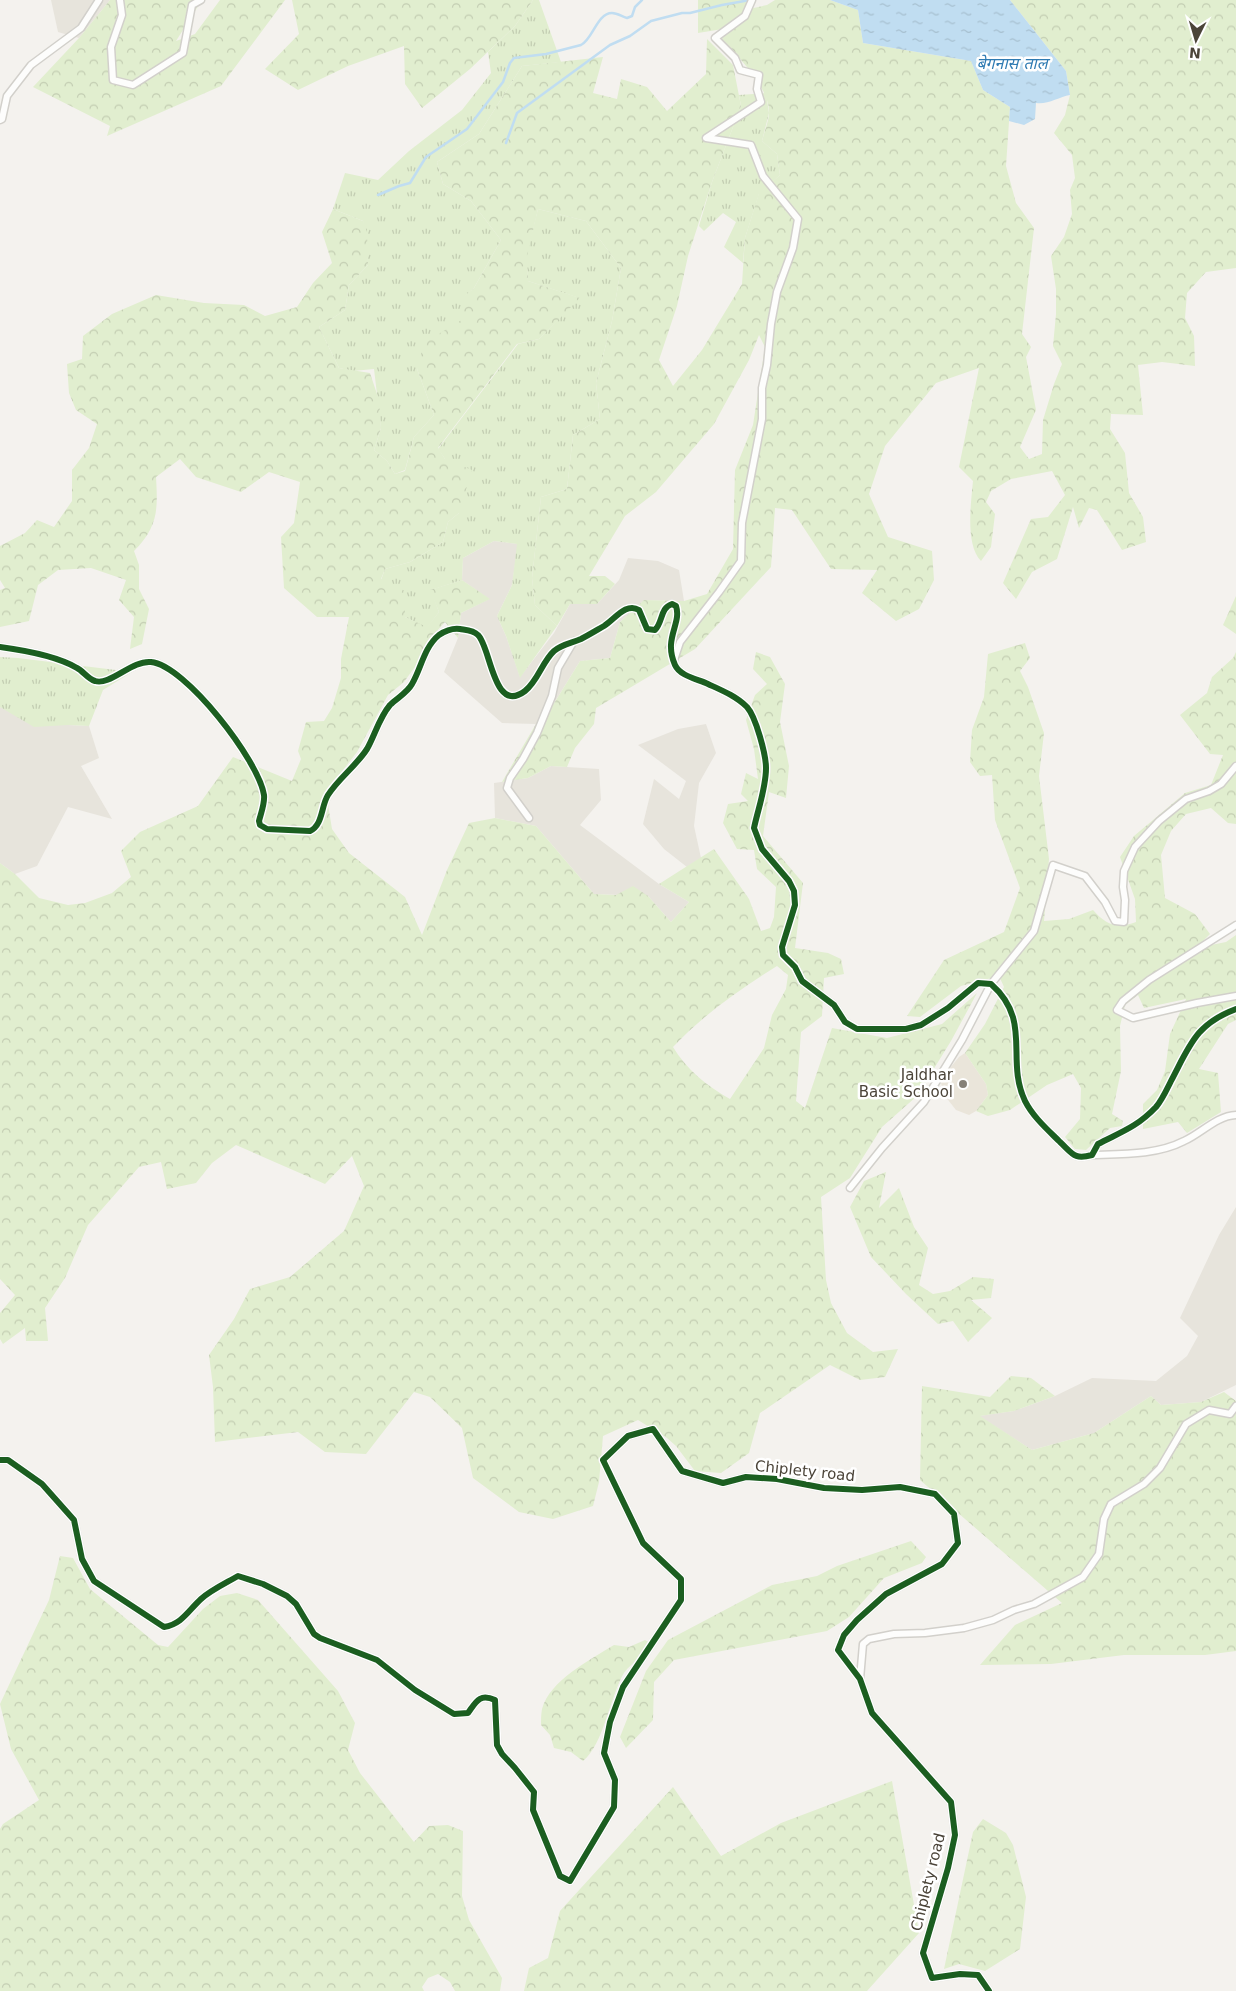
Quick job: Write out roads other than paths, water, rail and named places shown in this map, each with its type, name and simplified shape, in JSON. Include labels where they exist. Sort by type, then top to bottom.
[{"type":"street","points":[[0,120],[2,119],[7,96],[31,65],[81,28],[99,0]]},
{"type":"street","points":[[120,0],[122,15],[111,47],[113,80],[133,85],[183,53],[192,5],[202,0]]},
{"type":"street","points":[[674,661],[680,642],[720,592],[740,561],[742,523],[762,419],[762,388],[767,365],[771,324],[777,292],[793,248],[798,219],[763,176],[751,145],[706,138],[761,102],[757,89],[759,75],[740,70],[735,58],[715,38],[745,16],[752,0]]},
{"type":"street","points":[[0,647],[27,651],[69,664],[95,681],[100,682],[139,662],[154,662],[164,666],[202,697],[233,735],[260,781],[264,794],[259,821],[260,825],[267,829],[310,831],[318,825],[328,795],[359,760],[391,704],[412,684],[429,647],[438,636],[446,631],[456,629],[470,630],[478,634],[483,642],[496,682],[501,690],[508,695],[519,694],[526,690],[550,655],[563,645],[605,625],[626,609],[632,607],[639,610],[647,629],[650,631],[655,630],[658,627],[664,610],[672,604],[676,606],[678,614],[670,645],[679,671],[728,693],[747,708],[758,728],[766,768],[754,828],[762,849],[789,881],[794,891],[795,905],[782,951],[783,955],[795,967],[802,981],[834,1005],[850,1026],[857,1029],[871,1030],[906,1029],[921,1025],[948,1008],[978,983],[991,984],[1009,1006],[1015,1019],[1020,1088],[1026,1102],[1045,1127],[1073,1155],[1083,1158],[1092,1155],[1124,1154],[1168,1148],[1186,1141],[1229,1115],[1236,1115]]},
{"type":"street","points":[[529,818],[507,788],[510,778],[523,760],[537,733],[552,696],[558,668],[574,641]]},
{"type":"street","points":[[850,1188],[882,1148],[924,1102],[962,1040],[991,984],[1034,931],[1053,865],[1085,876],[1105,902],[1115,921],[1124,922],[1125,900],[1122,887],[1124,871],[1136,847],[1159,820],[1186,799],[1209,791],[1221,784],[1236,766]]},
{"type":"street","points":[[1236,925],[1149,980],[1123,1001],[1117,1010],[1133,1018],[1236,996]]},
{"type":"street","points":[[1092,1155],[1098,1144],[1137,1124],[1157,1106],[1196,1035],[1219,1016],[1236,1009]]},
{"type":"street","points":[[860,1679],[863,1644],[869,1639],[894,1634],[925,1633],[964,1628],[993,1620],[1014,1610],[1034,1604],[1082,1576],[1099,1554],[1104,1519],[1112,1504],[1144,1484],[1160,1468],[1186,1424],[1209,1410],[1230,1414],[1236,1406]]},
{"type":"street","name":"Chiplety road","points":[[0,1460],[8,1460],[42,1484],[74,1520],[82,1559],[94,1581],[164,1627],[173,1626],[181,1621],[201,1598],[238,1576],[263,1584],[288,1596],[296,1604],[314,1634],[377,1660],[416,1690],[454,1714],[468,1713],[479,1698],[487,1696],[495,1700],[497,1745],[502,1754],[534,1792],[533,1810],[560,1876],[570,1880],[614,1807],[615,1780],[604,1753],[610,1722],[623,1688],[681,1600],[681,1579],[643,1543],[603,1460],[628,1436],[653,1429],[682,1471],[723,1483],[746,1477],[778,1479],[824,1488],[862,1490],[900,1487],[935,1494],[954,1514],[958,1544],[942,1564],[886,1594],[857,1620],[844,1635],[838,1650],[860,1679],[872,1713],[951,1802],[955,1835],[948,1868],[923,1953],[932,1978],[960,1974],[978,1975],[989,1991]]},
{"type":"water","name":"बेगनास ताल","points":[[830,0],[1010,0],[1066,71],[1070,95],[1049,102],[1036,103],[1035,119],[1024,125],[1009,121],[1010,107],[983,90],[971,61],[863,43],[858,10]]},
{"type":"waterway","points":[[378,195],[410,183],[426,157],[467,129],[503,82],[510,63],[514,58],[546,54],[581,45],[607,14],[612,13],[627,18],[632,16],[635,7],[642,0]]},
{"type":"waterway","points":[[506,143],[517,113],[610,45],[630,36],[651,21],[750,0]]},
{"type":"place","name":"Jaldhar Basic School","points":[[963,1084]]}]
